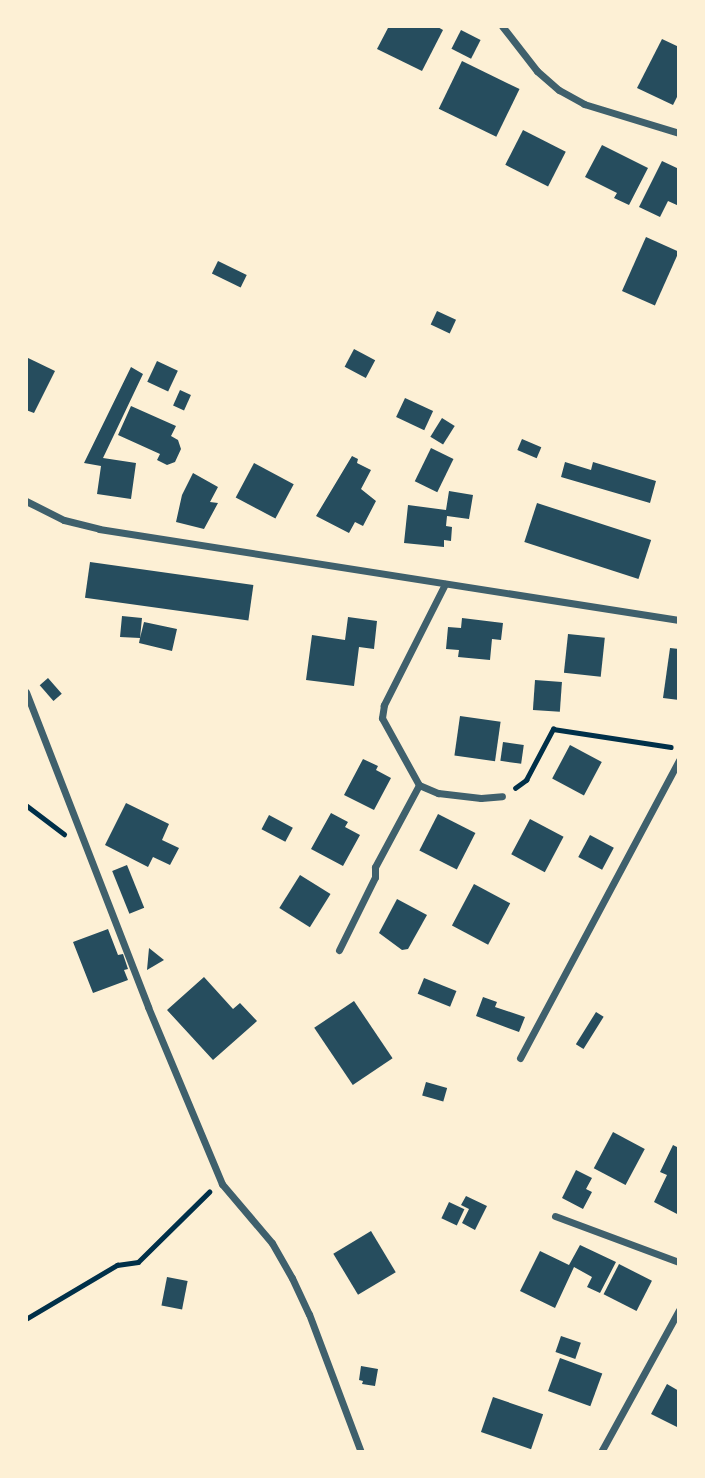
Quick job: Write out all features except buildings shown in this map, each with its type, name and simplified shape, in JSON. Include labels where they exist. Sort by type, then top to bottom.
[{"type":"street","points":[[502,26],[537,71],[559,90],[584,104],[679,133]]},
{"type":"street","points":[[26,501],[64,520],[99,529],[679,620]]},
{"type":"street","points":[[445,584],[384,705],[382,718],[419,785],[438,793],[481,798],[502,796]]},
{"type":"street","points":[[26,692],[148,1007],[222,1184],[272,1243],[292,1278],[361,1452]]},
{"type":"street","points":[[520,1058],[679,760]]},
{"type":"street","points":[[339,950],[375,877],[375,867],[419,785]]},
{"type":"street","points":[[555,1216],[679,1262]]},
{"type":"street","points":[[601,1452],[679,1310]]},
{"type":"path","points":[[502,796],[526,780],[553,729],[679,748]]},
{"type":"path","points":[[26,1319],[117,1265],[138,1262],[200,1198],[222,1184]]}]
